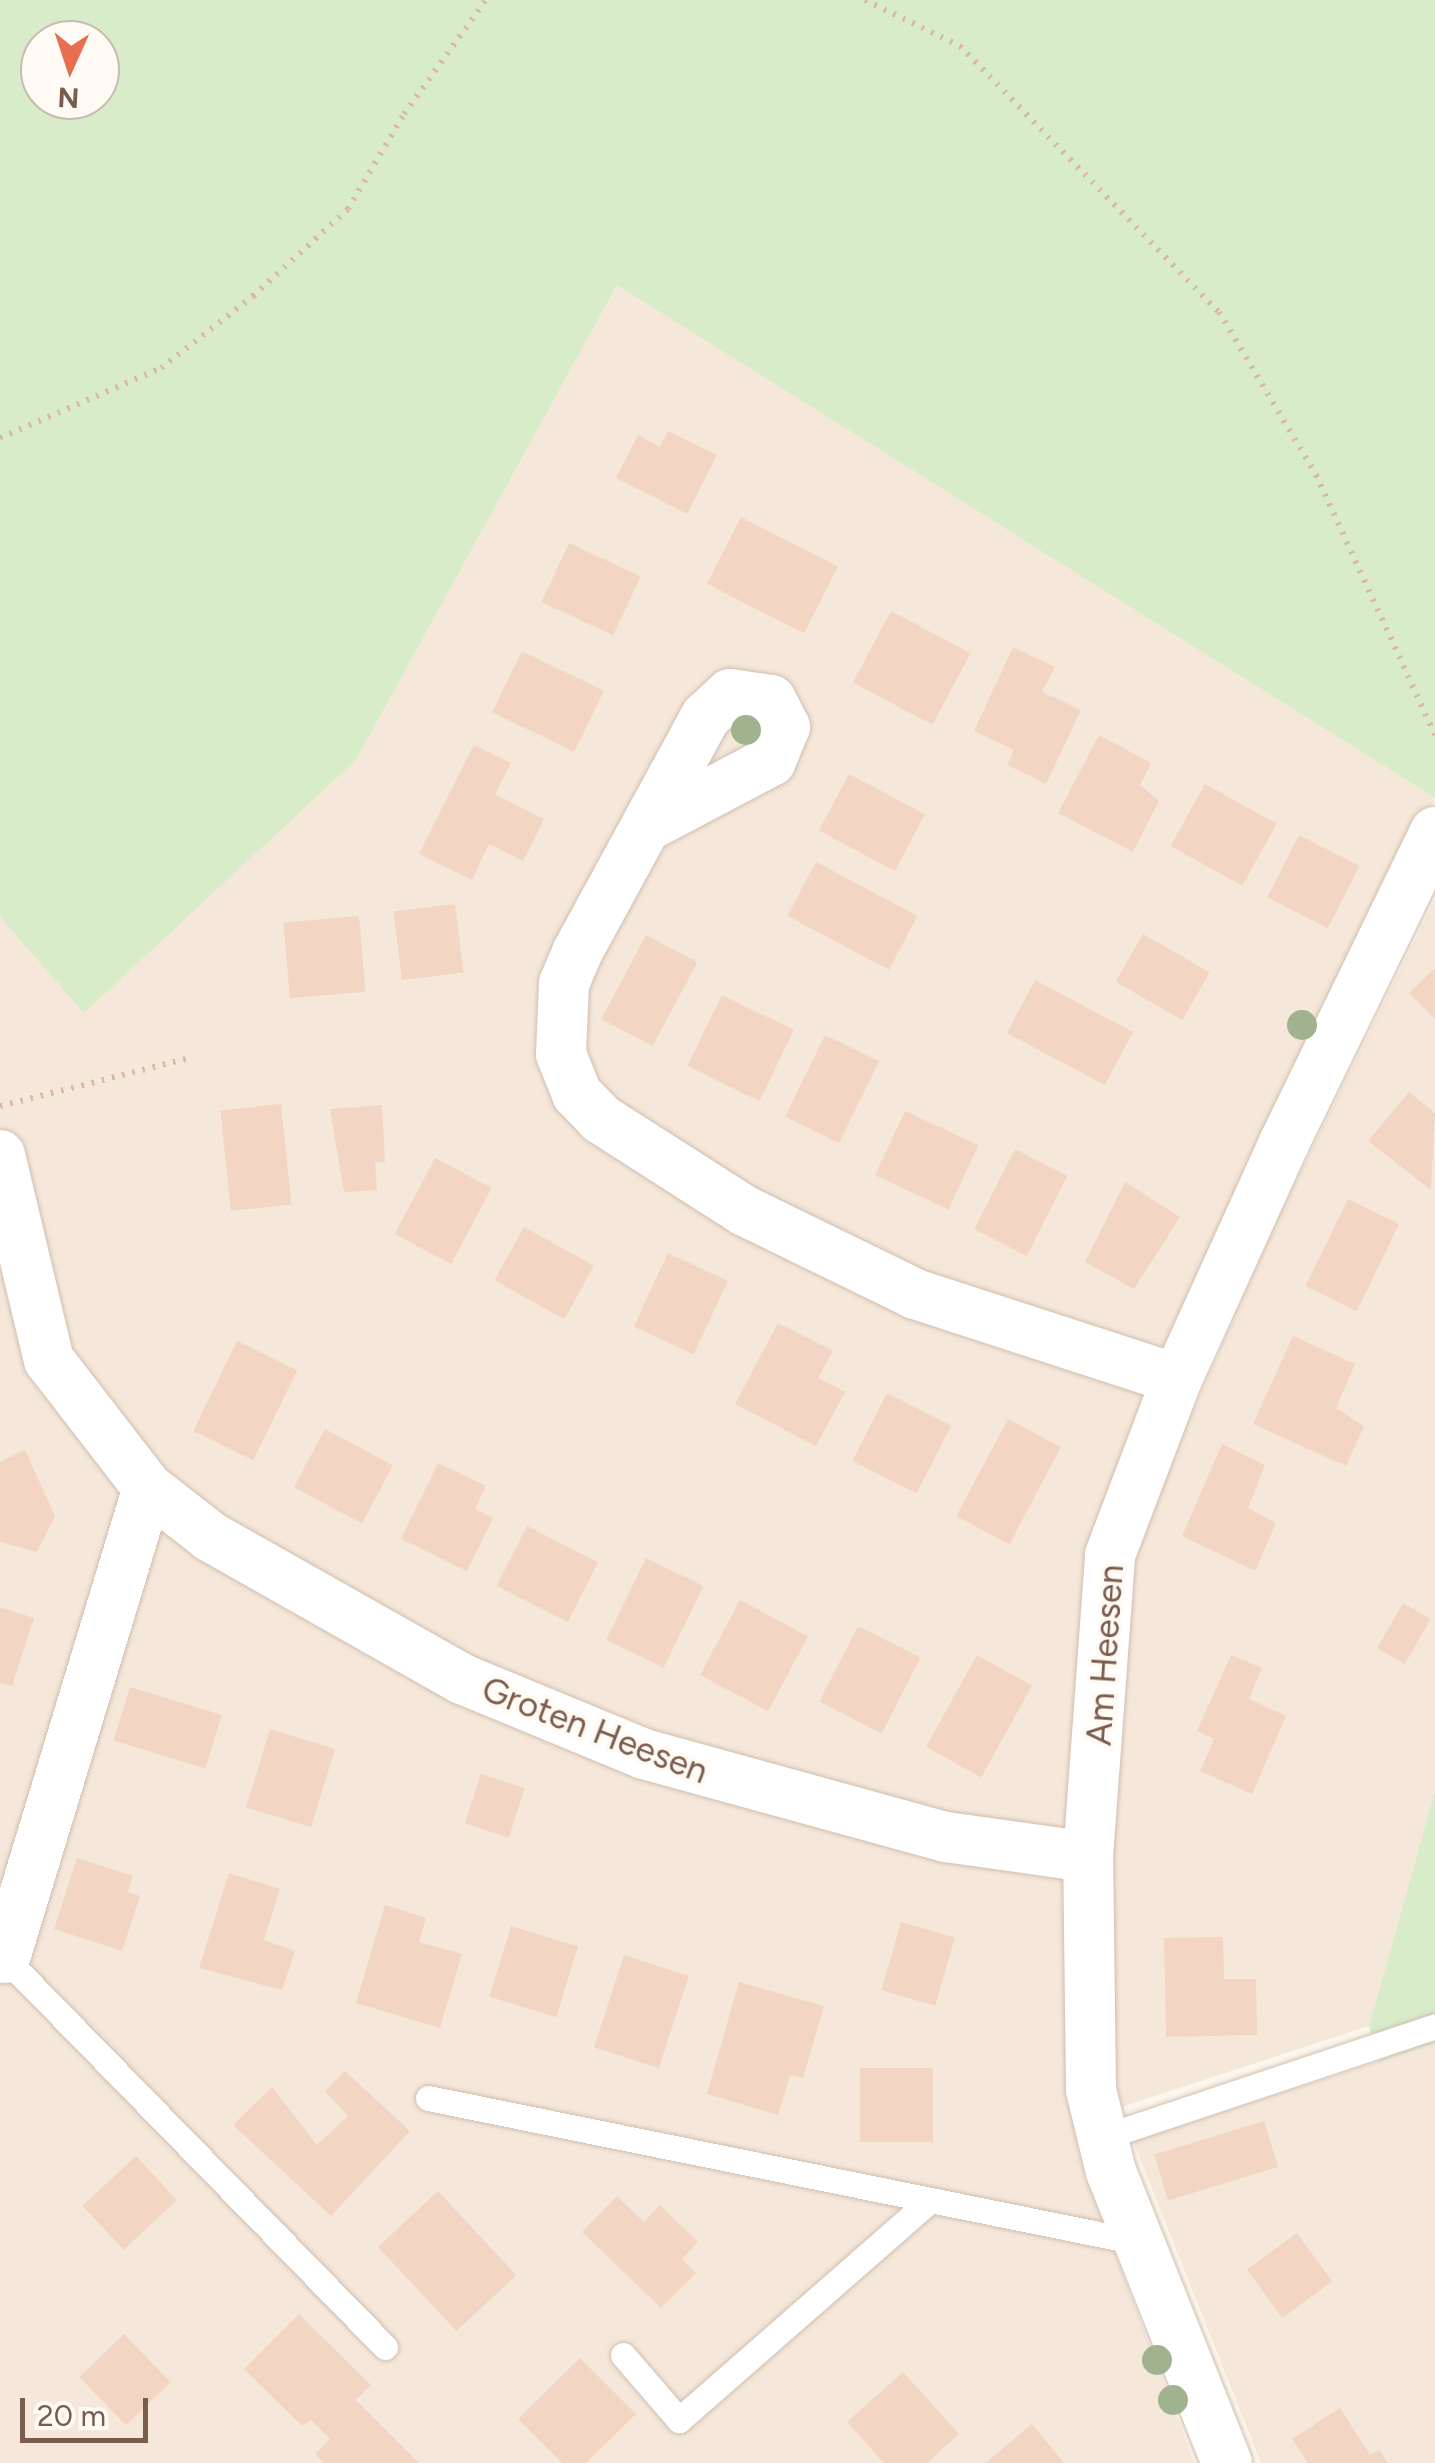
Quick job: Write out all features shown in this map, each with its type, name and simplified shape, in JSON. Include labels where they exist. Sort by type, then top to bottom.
[{"type":"street","points":[[646,827],[577,953],[558,1012],[568,1077],[601,1119],[745,1211],[915,1294],[1178,1380]]},
{"type":"street","name":"Am Heesen","points":[[1227,2463],[1100,2138],[1091,2090],[1088,1857],[1110,1554],[1178,1380],[1435,832]]},
{"type":"street","name":"Groten Heesen","points":[[0,1155],[49,1360],[148,1488],[212,1537],[462,1678],[644,1754],[928,1833],[1088,1857]]},
{"type":"street","points":[[5,1958],[148,1488]]},
{"type":"lane","points":[[5,1958],[385,2347]]},
{"type":"lane","points":[[1100,2138],[1435,2026]]},
{"type":"lane","points":[[428,2098],[1138,2242]]},
{"type":"lane","points":[[623,2354],[680,2420],[930,2200]]},
{"type":"path","points":[[0,438],[162,368],[253,296],[348,209],[404,114],[486,0]]},
{"type":"path","points":[[864,0],[960,46],[1219,312],[1316,475],[1435,735]]},
{"type":"path","points":[[0,1106],[190,1058]]},
{"type":"shaded area","points":[[617,285],[1435,798],[1247,1183],[1092,1543],[1097,2204],[1194,2463],[0,2463],[0,917],[84,1012],[356,760]]},
{"type":"shaded area","points":[[1435,899],[1435,1791],[1369,2026],[1118,2108],[1099,1975],[1132,1549],[1279,1216]]},
{"type":"shaded area","points":[[1435,2043],[1435,2463],[1261,2463],[1133,2141]]},
{"type":"green space","points":[[0,0],[1435,0],[1435,798],[617,285],[356,760],[84,1013],[0,917]]},
{"type":"green space","points":[[1435,1791],[1435,2043],[1378,2062],[1369,2026]]},
{"type":"building","points":[[668,431],[717,455],[687,514],[616,478],[638,435],[660,447]]},
{"type":"building","points":[[741,517],[838,566],[804,633],[707,584]]},
{"type":"building","points":[[569,543],[641,576],[613,635],[542,602]]},
{"type":"building","points":[[891,611],[970,653],[932,725],[853,683]]},
{"type":"building","points":[[1013,647],[1055,667],[1042,692],[1081,710],[1046,784],[1007,765],[1014,750],[974,731]]},
{"type":"building","points":[[522,651],[604,691],[574,752],[492,712]]},
{"type":"building","points":[[1099,735],[1151,763],[1140,785],[1159,801],[1133,852],[1058,813]]},
{"type":"building","points":[[474,745],[511,763],[495,794],[544,819],[523,861],[489,844],[472,880],[419,854]]},
{"type":"building","points":[[849,774],[925,814],[895,871],[819,831]]},
{"type":"building","points":[[1205,784],[1277,824],[1242,886],[1171,846]]},
{"type":"building","points":[[1299,835],[1360,866],[1328,928],[1267,897]]},
{"type":"building","points":[[816,862],[918,916],[889,970],[787,916]]},
{"type":"building","points":[[455,904],[463,972],[402,980],[393,912]]},
{"type":"building","points":[[359,916],[366,992],[290,998],[283,923]]},
{"type":"building","points":[[1143,934],[1210,972],[1182,1020],[1116,982]]},
{"type":"building","points":[[646,935],[697,962],[653,1046],[601,1019]]},
{"type":"building","points":[[1435,968],[1435,1019],[1409,993]]},
{"type":"building","points":[[1035,980],[1133,1032],[1105,1085],[1007,1033]]},
{"type":"building","points":[[722,995],[794,1030],[759,1101],[687,1066]]},
{"type":"building","points":[[825,1035],[879,1061],[839,1143],[785,1117]]},
{"type":"building","points":[[1409,1092],[1435,1113],[1431,1190],[1368,1141]]},
{"type":"building","points":[[281,1104],[292,1204],[231,1211],[220,1110]]},
{"type":"building","points":[[382,1105],[385,1162],[375,1162],[377,1190],[344,1192],[330,1109]]},
{"type":"building","points":[[905,1111],[978,1145],[948,1210],[875,1175]]},
{"type":"building","points":[[1015,1149],[1068,1176],[1027,1256],[974,1229]]},
{"type":"building","points":[[435,1158],[492,1188],[451,1264],[395,1234]]},
{"type":"building","points":[[1125,1182],[1180,1217],[1134,1289],[1085,1262]]},
{"type":"building","points":[[1348,1199],[1399,1224],[1357,1311],[1305,1286]]},
{"type":"building","points":[[524,1227],[594,1266],[564,1319],[494,1280]]},
{"type":"building","points":[[668,1253],[728,1281],[694,1354],[634,1326]]},
{"type":"building","points":[[778,1323],[833,1351],[818,1378],[845,1392],[816,1446],[735,1404]]},
{"type":"building","points":[[1293,1336],[1355,1364],[1336,1408],[1364,1426],[1346,1466],[1253,1424]]},
{"type":"building","points":[[237,1341],[297,1370],[253,1460],[193,1431]]},
{"type":"building","points":[[887,1393],[951,1426],[917,1493],[852,1461]]},
{"type":"building","points":[[1008,1419],[1061,1447],[1009,1544],[956,1516]]},
{"type":"building","points":[[325,1429],[393,1465],[362,1523],[294,1487]]},
{"type":"building","points":[[1222,1444],[1265,1465],[1248,1508],[1276,1523],[1255,1571],[1182,1536]]},
{"type":"building","points":[[25,1450],[55,1516],[37,1552],[0,1542],[0,1462]]},
{"type":"building","points":[[438,1463],[486,1486],[475,1509],[493,1518],[467,1571],[401,1539]]},
{"type":"building","points":[[527,1526],[598,1562],[568,1622],[497,1586]]},
{"type":"building","points":[[646,1558],[704,1586],[664,1668],[606,1640]]},
{"type":"building","points":[[740,1600],[808,1636],[768,1711],[700,1675]]},
{"type":"building","points":[[1403,1603],[1431,1619],[1405,1664],[1377,1648]]},
{"type":"building","points":[[0,1607],[34,1618],[12,1686],[0,1683]]},
{"type":"building","points":[[858,1626],[920,1658],[882,1734],[819,1702]]},
{"type":"building","points":[[977,1655],[1032,1686],[981,1777],[926,1747]]},
{"type":"building","points":[[1231,1655],[1262,1668],[1249,1699],[1286,1716],[1252,1794],[1200,1771],[1214,1739],[1197,1731]]},
{"type":"building","points":[[130,1687],[222,1715],[205,1769],[114,1741]]},
{"type":"building","points":[[270,1729],[335,1749],[311,1827],[246,1807]]},
{"type":"building","points":[[481,1774],[525,1788],[509,1838],[465,1823]]},
{"type":"building","points":[[77,1858],[133,1876],[128,1892],[140,1896],[122,1951],[54,1929]]},
{"type":"building","points":[[229,1873],[280,1889],[264,1940],[295,1951],[282,1990],[199,1968]]},
{"type":"building","points":[[385,1905],[426,1918],[419,1942],[462,1954],[440,2028],[356,2003]]},
{"type":"building","points":[[901,1922],[955,1937],[935,2006],[881,1990]]},
{"type":"building","points":[[511,1926],[578,1946],[556,2017],[489,1997]]},
{"type":"building","points":[[1223,1937],[1224,1979],[1256,1979],[1257,2035],[1166,2037],[1164,1938]]},
{"type":"building","points":[[624,1955],[689,1976],[659,2068],[594,2047]]},
{"type":"building","points":[[739,1982],[824,2006],[803,2078],[790,2075],[778,2115],[707,2094]]},
{"type":"building","points":[[860,2068],[933,2068],[933,2142],[860,2142]]},
{"type":"building","points":[[345,2071],[410,2131],[331,2216],[233,2125],[272,2087],[317,2145],[348,2116],[325,2091]]},
{"type":"building","points":[[1264,2121],[1278,2167],[1168,2201],[1154,2155]]},
{"type":"building","points":[[136,2156],[177,2200],[124,2250],[83,2206]]},
{"type":"building","points":[[438,2191],[516,2275],[456,2331],[378,2247]]},
{"type":"building","points":[[617,2196],[644,2222],[660,2205],[698,2242],[682,2259],[696,2273],[661,2308],[582,2232]]},
{"type":"building","points":[[1297,2233],[1332,2282],[1282,2318],[1247,2269]]},
{"type":"building","points":[[299,2314],[371,2385],[356,2400],[419,2463],[324,2463],[315,2454],[330,2439],[311,2420],[302,2426],[244,2369]]},
{"type":"building","points":[[124,2334],[171,2382],[126,2425],[79,2377]]},
{"type":"building","points":[[580,2358],[636,2414],[586,2463],[562,2463],[518,2419]]},
{"type":"building","points":[[903,2372],[959,2434],[927,2463],[884,2463],[847,2422]]},
{"type":"building","points":[[1340,2408],[1370,2455],[1379,2450],[1388,2463],[1308,2463],[1292,2439]]},
{"type":"building","points":[[1032,2424],[1064,2463],[985,2463]]}]
